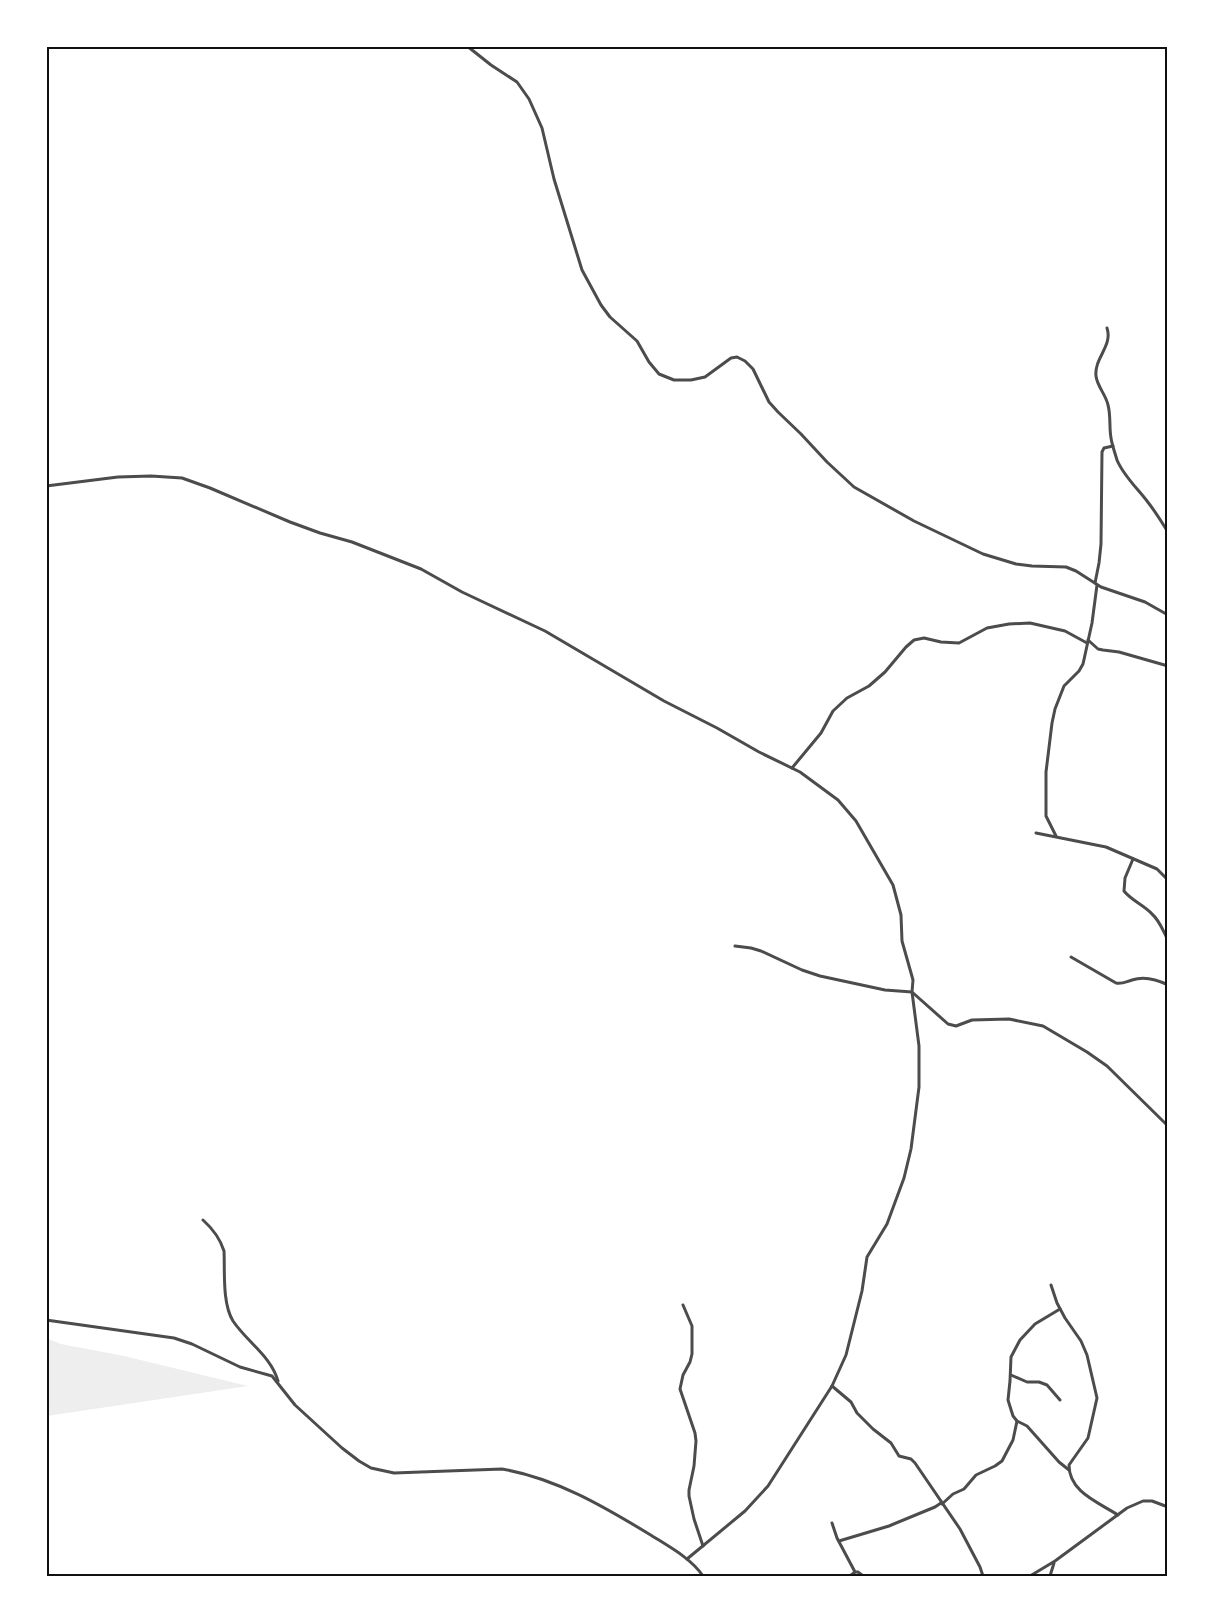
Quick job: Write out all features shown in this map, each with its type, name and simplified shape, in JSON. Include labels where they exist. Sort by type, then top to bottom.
[{"type":"street","points":[[467,46],[517,82],[529,99],[543,129],[554,178],[582,270],[610,317],[637,341],[659,374],[674,380],[691,380],[705,377],[731,358],[737,357],[746,361],[753,369],[769,402],[854,487],[914,521],[983,554],[1016,564],[1066,567],[1096,584],[1145,602],[1167,615]]},
{"type":"street","points":[[1107,328],[1108,344],[1095,374],[1108,406],[1113,446],[1118,462],[1126,475],[1156,512],[1167,532]]},
{"type":"street","points":[[1056,836],[1046,816],[1046,772],[1052,723],[1064,686],[1083,664],[1088,642],[1101,544],[1102,452],[1104,448],[1113,446]]},
{"type":"street","points":[[46,486],[118,477],[182,478],[290,522],[352,542],[421,569],[462,592],[545,631],[654,696],[800,772],[838,800],[856,821],[893,885],[901,915],[902,941],[913,980],[912,992],[919,1046],[919,1087],[911,1149],[904,1178],[887,1224],[867,1257],[862,1291],[846,1355],[832,1386],[768,1486],[745,1511],[687,1559]]},
{"type":"street","points":[[792,768],[820,733],[833,711],[847,698],[869,686],[885,672],[906,647],[918,639],[949,644],[959,643],[987,628],[1009,624],[1030,624],[1065,632],[1103,651],[1119,652],[1167,666]]},
{"type":"street","points":[[1036,833],[1095,843],[1157,869],[1165,874],[1167,879]]},
{"type":"street","points":[[1133,859],[1125,878],[1124,891],[1130,898],[1151,912],[1160,923],[1167,940]]},
{"type":"street","points":[[735,946],[762,951],[820,976],[885,990],[912,992],[948,1024],[956,1026],[972,1020],[1009,1019],[1043,1026],[1107,1066],[1167,1126]]},
{"type":"street","points":[[1071,957],[1121,984],[1141,978],[1153,979],[1167,985]]},
{"type":"street","points":[[203,1220],[215,1232],[224,1251],[229,1312],[270,1364],[276,1373],[278,1383]]},
{"type":"street","points":[[1051,1285],[1060,1309],[1081,1341],[1087,1355],[1097,1398],[1088,1437],[1070,1462],[1071,1479],[1081,1492],[1118,1515]]},
{"type":"street","points":[[683,1305],[692,1326],[692,1354],[680,1389],[695,1433],[694,1466],[689,1496],[703,1546]]},
{"type":"street","points":[[1060,1309],[1035,1324],[1020,1340],[1011,1357],[1008,1400],[1012,1416],[1028,1426],[1059,1462],[1069,1470]]},
{"type":"street","points":[[46,1320],[174,1338],[240,1367],[272,1376],[295,1405],[342,1448],[371,1468],[394,1473],[502,1469],[553,1483],[592,1500],[664,1543],[698,1568],[704,1576]]},
{"type":"street","points":[[1011,1376],[1047,1385],[1060,1400]]},
{"type":"street","points":[[832,1386],[851,1402],[857,1413],[873,1429],[891,1443],[899,1456],[915,1462],[960,1529],[983,1576]]},
{"type":"street","points":[[839,1540],[888,1527],[942,1504],[964,1488],[976,1475],[1002,1461],[1013,1440],[1017,1421]]},
{"type":"street","points":[[1033,1576],[1127,1508],[1143,1501],[1152,1501],[1167,1507]]},
{"type":"street","points":[[832,1523],[855,1572],[863,1576]]},
{"type":"street","points":[[1050,1576],[1055,1561]]},
{"type":"street","points":[[850,1576],[855,1572]]},
{"type":"shaded area","points":[[46,1338],[61,1344],[124,1356],[248,1386],[47,1416]]}]
